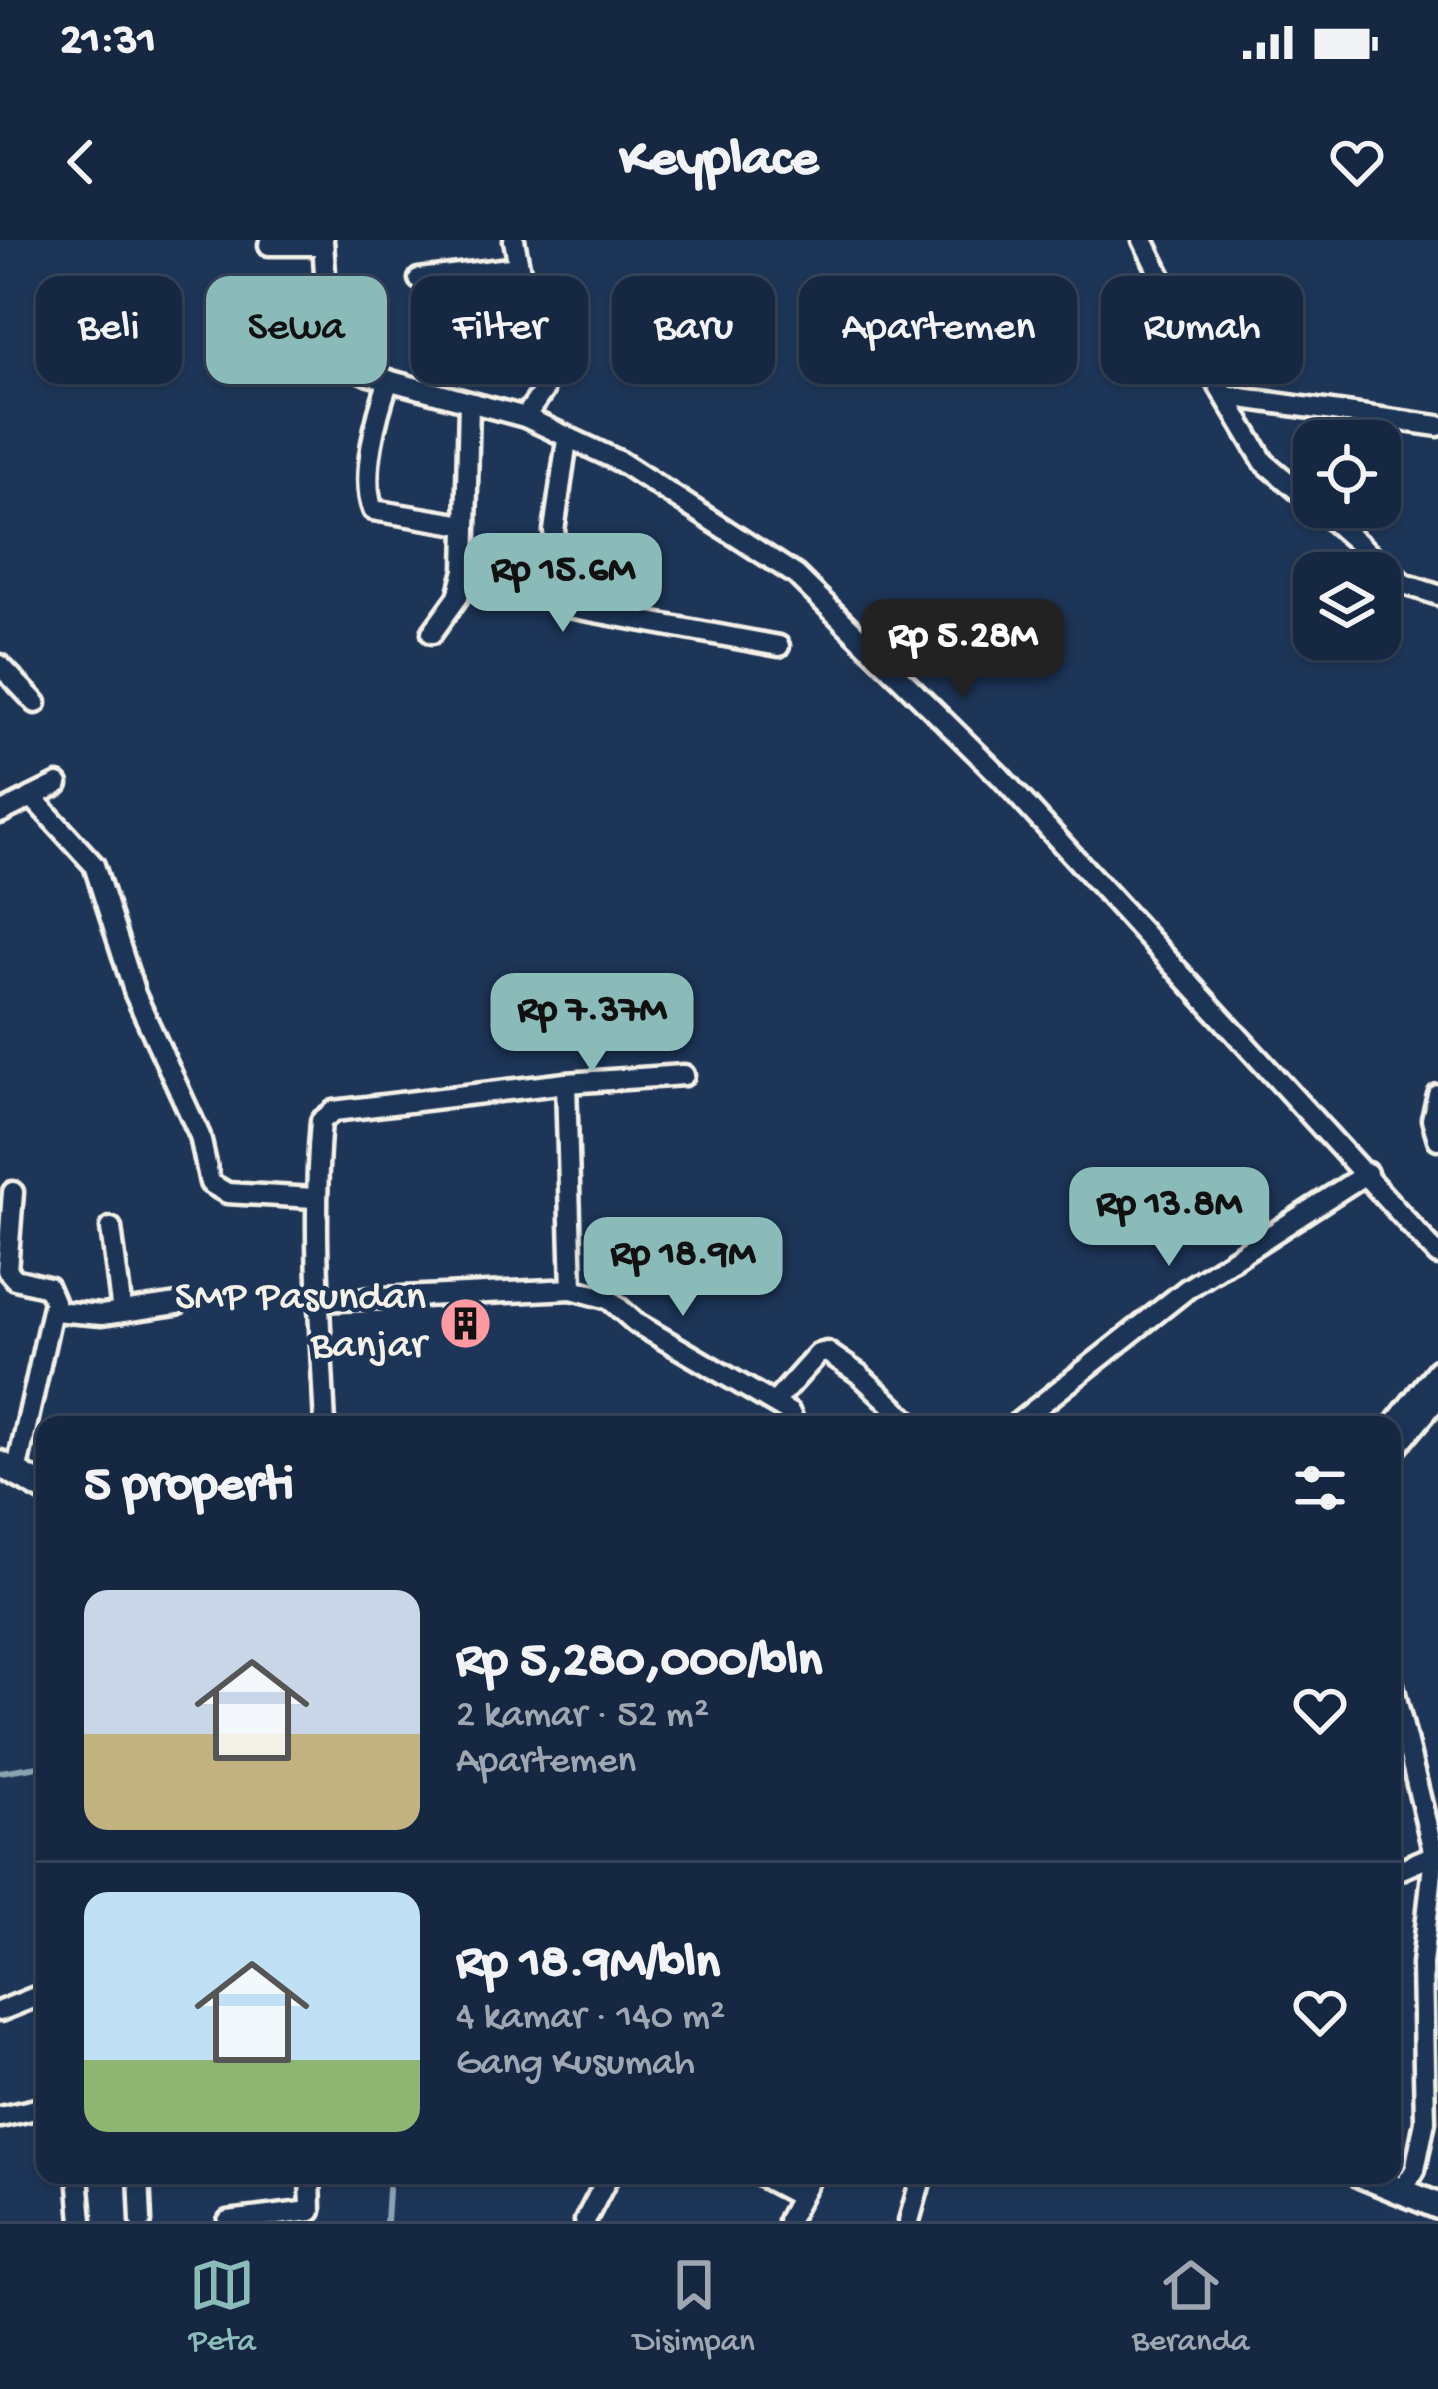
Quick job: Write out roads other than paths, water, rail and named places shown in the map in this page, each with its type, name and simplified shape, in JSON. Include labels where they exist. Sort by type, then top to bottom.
[{"type":"main road","points":[[8,1468],[36,1484]]},
{"type":"main road","points":[[1383,2184],[1438,2206]]},
{"type":"street","points":[[514,240],[543,392],[526,417]]},
{"type":"street","points":[[1143,240],[1195,346],[1264,461],[1293,487]]},
{"type":"street","points":[[269,245],[323,243],[330,357],[389,380],[526,417],[691,502],[796,575],[1000,776],[1438,1255]]},
{"type":"street","points":[[444,276],[518,267]]},
{"type":"street","points":[[389,380],[379,407],[369,484],[373,510],[464,524]]},
{"type":"street","points":[[1227,396],[1438,426]]},
{"type":"street","points":[[432,633],[458,597],[465,570],[470,403]]},
{"type":"street","points":[[566,440],[554,531],[568,607],[779,646]]},
{"type":"street","points":[[1340,528],[1404,584],[1438,595]]},
{"type":"street","points":[[0,665],[36,703]]},
{"type":"street","points":[[0,813],[58,784]]},
{"type":"street","points":[[32,797],[94,865],[135,994],[200,1136],[211,1183],[227,1192],[314,1198]]},
{"type":"street","points":[[325,1416],[314,1198],[326,1115],[566,1083],[684,1075]]},
{"type":"street","points":[[566,1083],[572,1288]]},
{"type":"street","points":[[1438,1095],[1432,1119],[1438,1139]]},
{"type":"street","points":[[1026,1416],[1187,1289],[1367,1173]]},
{"type":"street","points":[[8,1468],[52,1311],[48,1287],[15,1279],[8,1270],[13,1192]]},
{"type":"street","points":[[111,1228],[122,1312]]},
{"type":"street","points":[[319,1301],[572,1288],[609,1299],[636,1324],[792,1416]]},
{"type":"street","points":[[52,1311],[122,1312],[177,1304]]},
{"type":"street","points":[[774,1402],[818,1354],[827,1352],[860,1374],[904,1416]]},
{"type":"street","points":[[1401,1418],[1438,1371]]},
{"type":"street","points":[[1401,1440],[1438,1396]]},
{"type":"street","points":[[1401,1719],[1434,1855],[1422,1964],[1425,2121],[1414,2170],[1401,2192]]},
{"type":"street","points":[[1401,1869],[1434,1855]]},
{"type":"street","points":[[0,2011],[36,1997]]},
{"type":"street","points":[[0,2117],[36,2109]]},
{"type":"street","points":[[79,2184],[82,2221]]},
{"type":"street","points":[[140,2184],[142,2221]]},
{"type":"street","points":[[228,2221],[311,2216],[310,2184]]},
{"type":"street","points":[[585,2221],[605,2184]]},
{"type":"street","points":[[776,2184],[797,2195]]},
{"type":"street","points":[[788,2220],[805,2184]]},
{"type":"street","points":[[909,2221],[919,2184]]},
{"type":"waterway","points":[[0,1772],[36,1766]]},
{"type":"waterway","points":[[386,2221],[388,2184]]},
{"type":"place","name":"SMP Pasundan Banjar","points":[[465,1323]]}]
